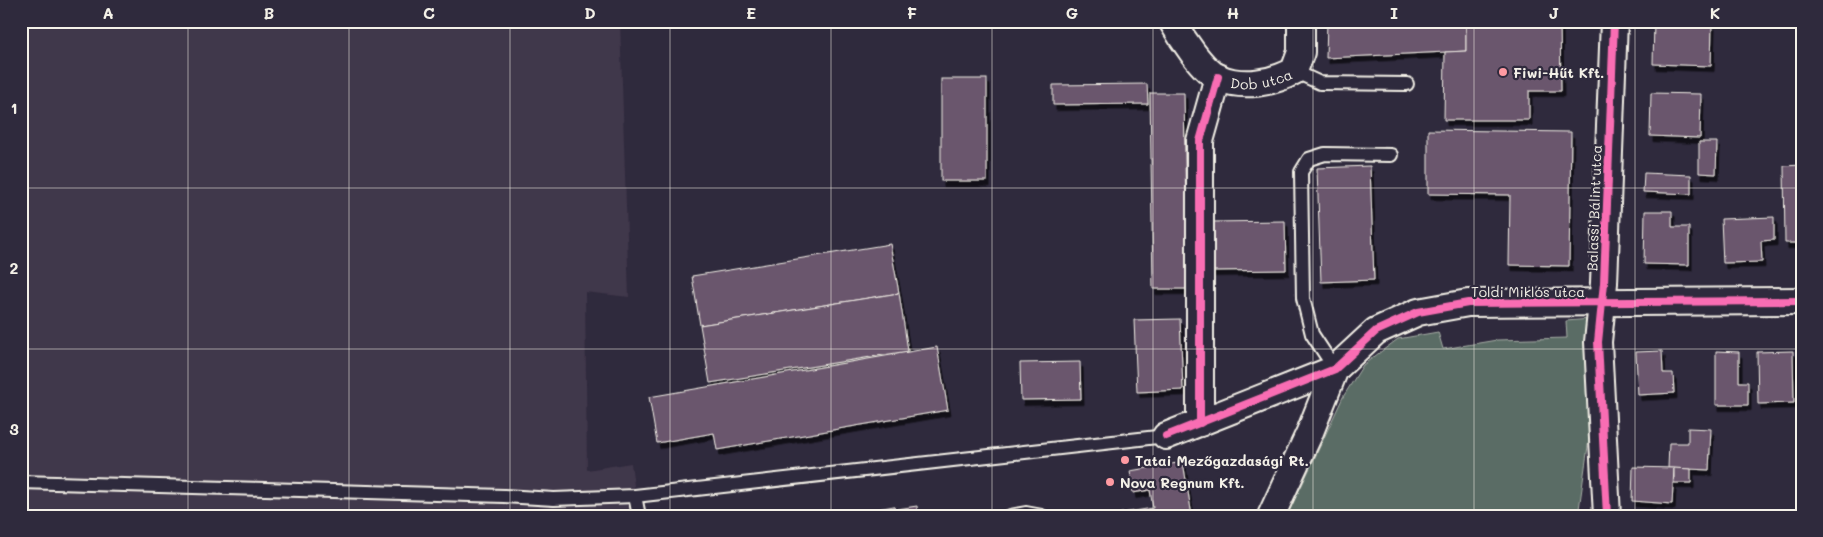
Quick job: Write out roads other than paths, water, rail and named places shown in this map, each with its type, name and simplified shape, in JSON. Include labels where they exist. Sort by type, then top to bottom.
[{"type":"street","name":"Dob utca","points":[[1172,21],[1199,60],[1218,78],[1249,84],[1278,80],[1294,71],[1301,52],[1300,21]]},
{"type":"street","name":"Balassi Bálint utca","points":[[1607,516],[1598,342],[1602,304],[1614,21]]},
{"type":"street","points":[[1200,423],[1200,141],[1218,78]]},
{"type":"street","name":"Toldi Miklós utca","points":[[1166,436],[1335,368],[1376,330],[1418,312],[1468,303],[1802,302]]},
{"type":"street","name":"Toldi Miklós utca","points":[[1271,516],[1310,432],[1335,368]]},
{"type":"lane","points":[[1294,71],[1320,83],[1407,84]]},
{"type":"lane","points":[[1335,368],[1312,334],[1303,298],[1300,172],[1309,159],[1324,154],[1391,155]]},
{"type":"lane","points":[[21,482],[554,499],[635,496],[1166,436]]},
{"type":"lane","points":[[635,496],[640,516]]},
{"type":"lane","points":[[1010,516],[1026,513],[1042,516]]},
{"type":"place","name":"Fiwi-Hűt Kft.","points":[[1503,72]]},
{"type":"place","name":"Tatai Mezőgazdasági Rt.","points":[[1125,460]]},
{"type":"place","name":"Nova Regnum Kft.","points":[[1110,482]]}]
